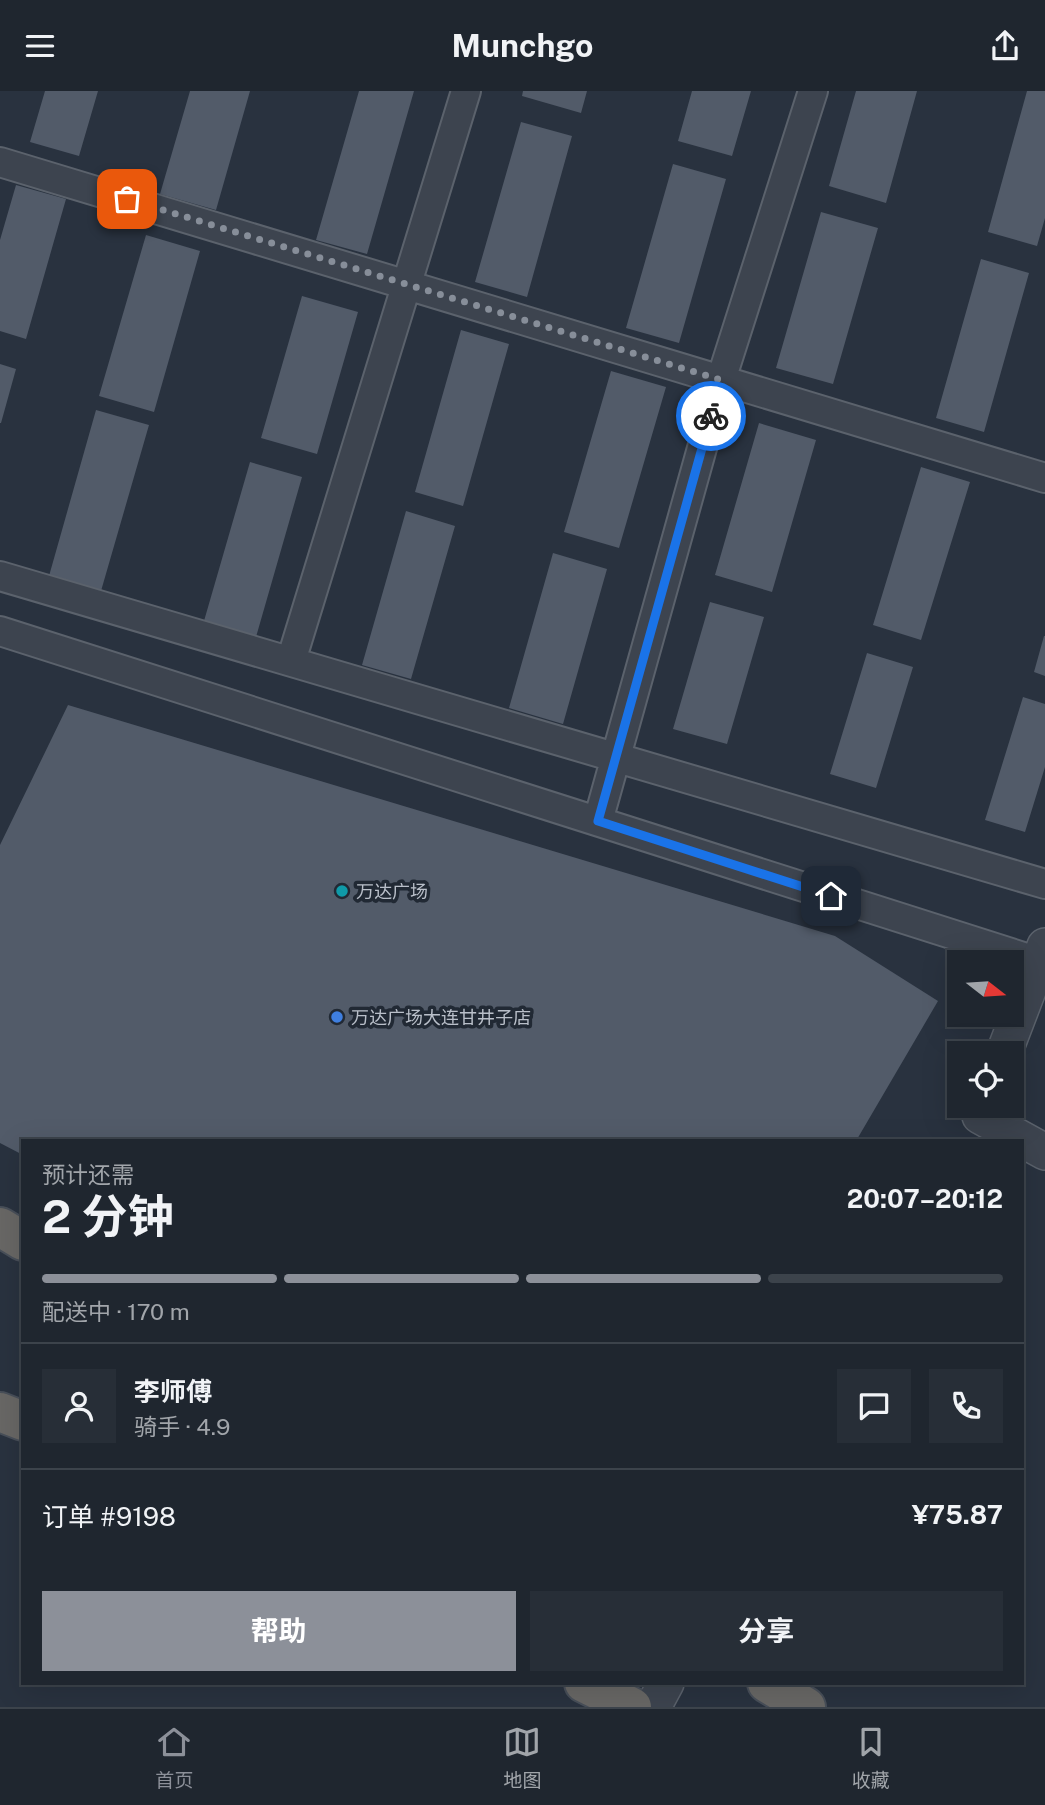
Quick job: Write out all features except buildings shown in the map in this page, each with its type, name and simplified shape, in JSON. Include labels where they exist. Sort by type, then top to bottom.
[{"type":"highway","points":[[0,1227],[21,1240]]},
{"type":"highway","points":[[0,1412],[21,1420]]},
{"type":"highway","points":[[588,1685],[632,1707]]},
{"type":"highway","points":[[769,1685],[806,1707]]},
{"type":"street","points":[[291,661],[466,91]]},
{"type":"street","points":[[598,821],[721,380],[813,91]]},
{"type":"street","points":[[0,162],[1045,478]]},
{"type":"street","points":[[0,576],[1045,884]]},
{"type":"street","points":[[0,631],[598,821],[1043,954],[1009,1041]]},
{"type":"street","points":[[976,1121],[1016,1139]]},
{"type":"street","points":[[1024,1143],[1045,1152]]},
{"type":"street","points":[[653,1707],[665,1685]]},
{"type":"way so far","points":[[127,199],[721,380],[711,416]]},
{"type":"place","name":"万达广场","points":[[342,891]]},
{"type":"place","name":"万达广场大连甘井子店","points":[[337,1017]]},
{"type":"route","points":[[711,416],[598,821],[831,896]]}]
